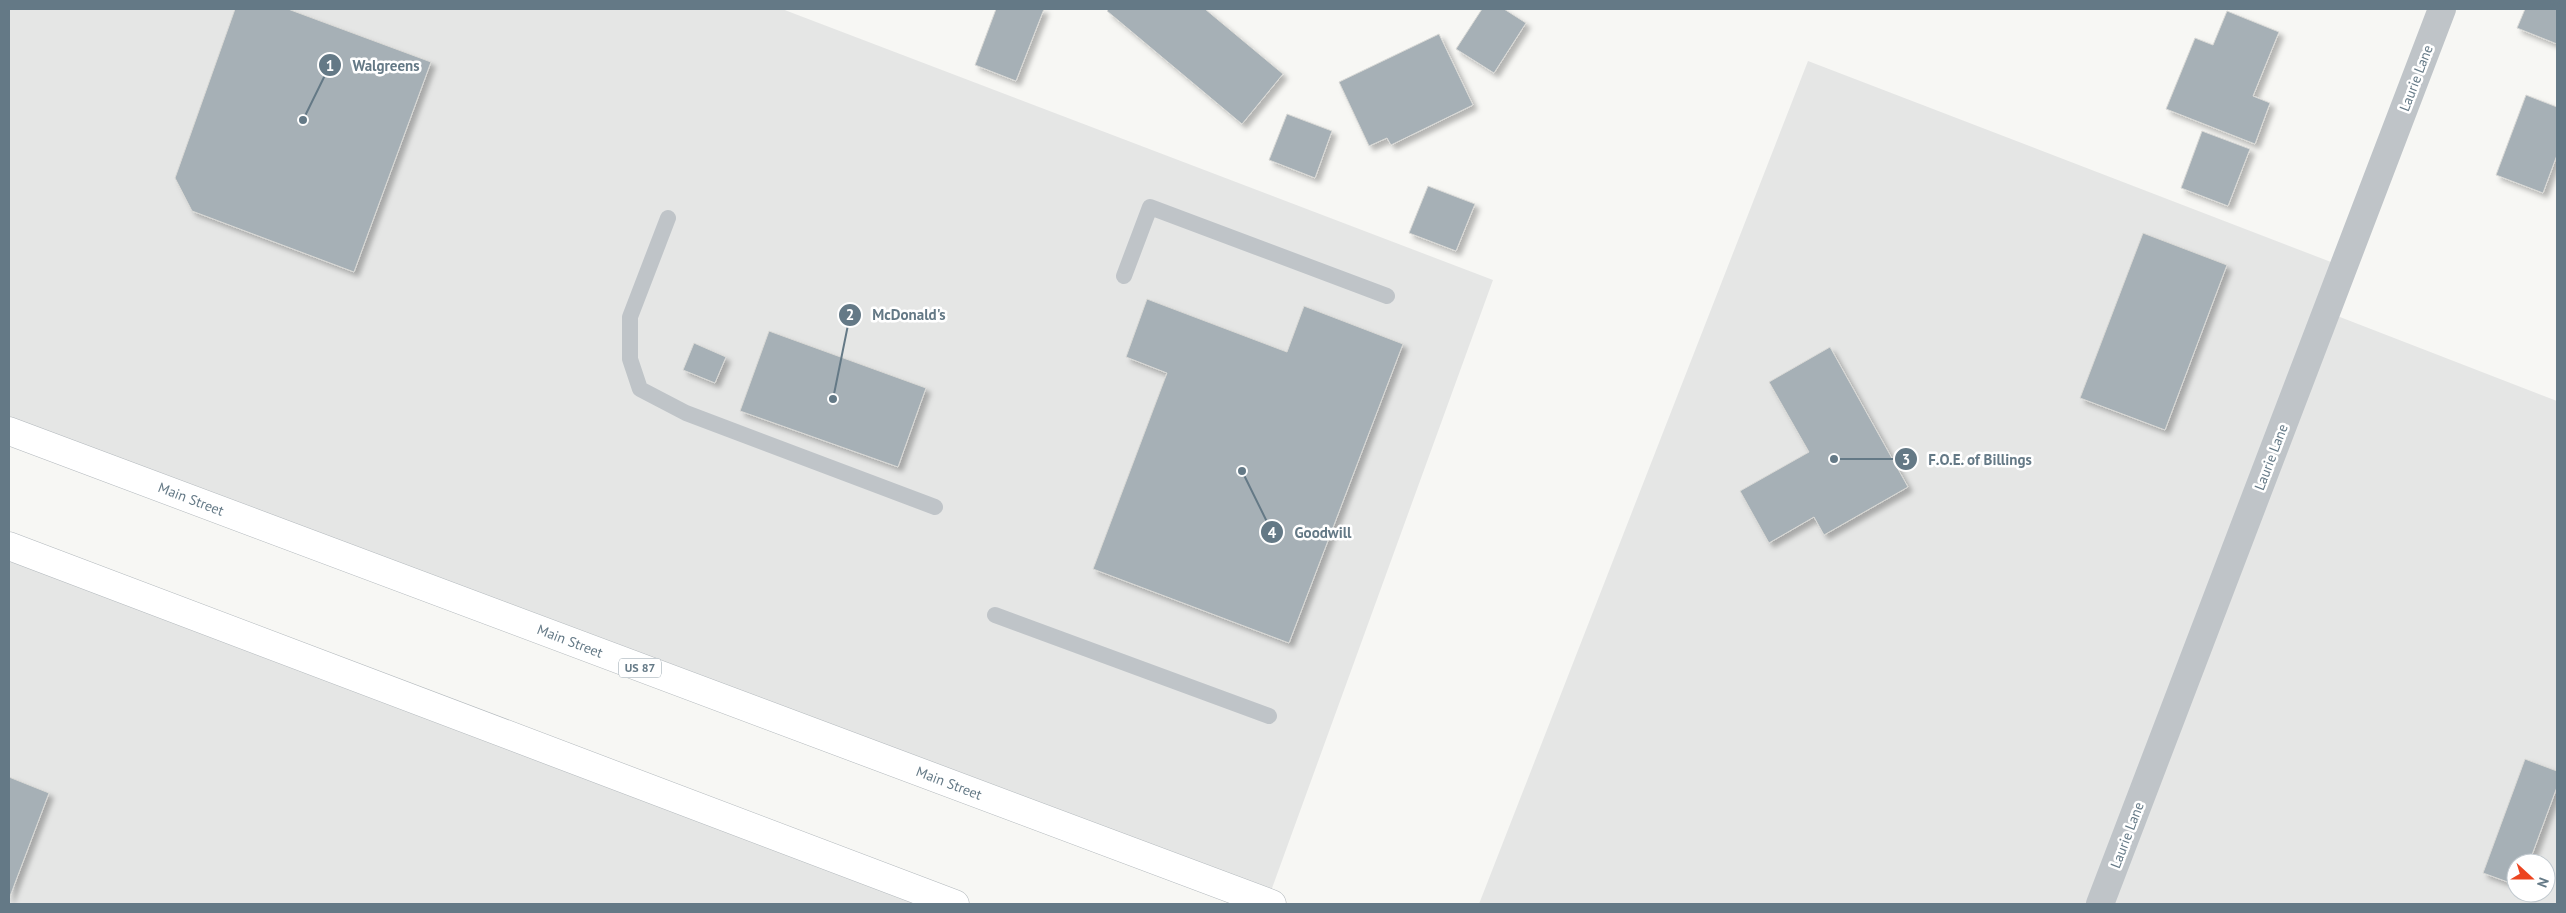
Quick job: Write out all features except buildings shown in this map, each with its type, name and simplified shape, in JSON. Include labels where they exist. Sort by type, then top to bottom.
[{"type":"main road","name":"Main Street","points":[[9,431],[1272,904]]},
{"type":"main road","points":[[9,546],[955,904]]},
{"type":"street","name":"Laurie Lane","points":[[2100,904],[2442,9]]},
{"type":"lane","points":[[1124,276],[1150,208],[1387,296]]},
{"type":"lane","points":[[668,218],[630,317],[630,359],[640,389],[686,414],[935,507]]},
{"type":"lane","points":[[995,614],[1269,716]]},
{"type":"shaded area","points":[[9,9],[782,9],[1493,280],[1267,902],[9,431]]},
{"type":"shaded area","points":[[1808,61],[2344,267],[2327,312],[2557,401],[2557,904],[1479,904]]},
{"type":"shaded area","points":[[9,547],[948,904],[9,904]]},
{"type":"place","name":"Walgreens","points":[[303,120]]},
{"type":"place","name":"McDonald's","points":[[833,399]]},
{"type":"place","name":"F.O.E. of Billings","points":[[1834,459]]},
{"type":"place","name":"Goodwill","points":[[1242,471]]}]
